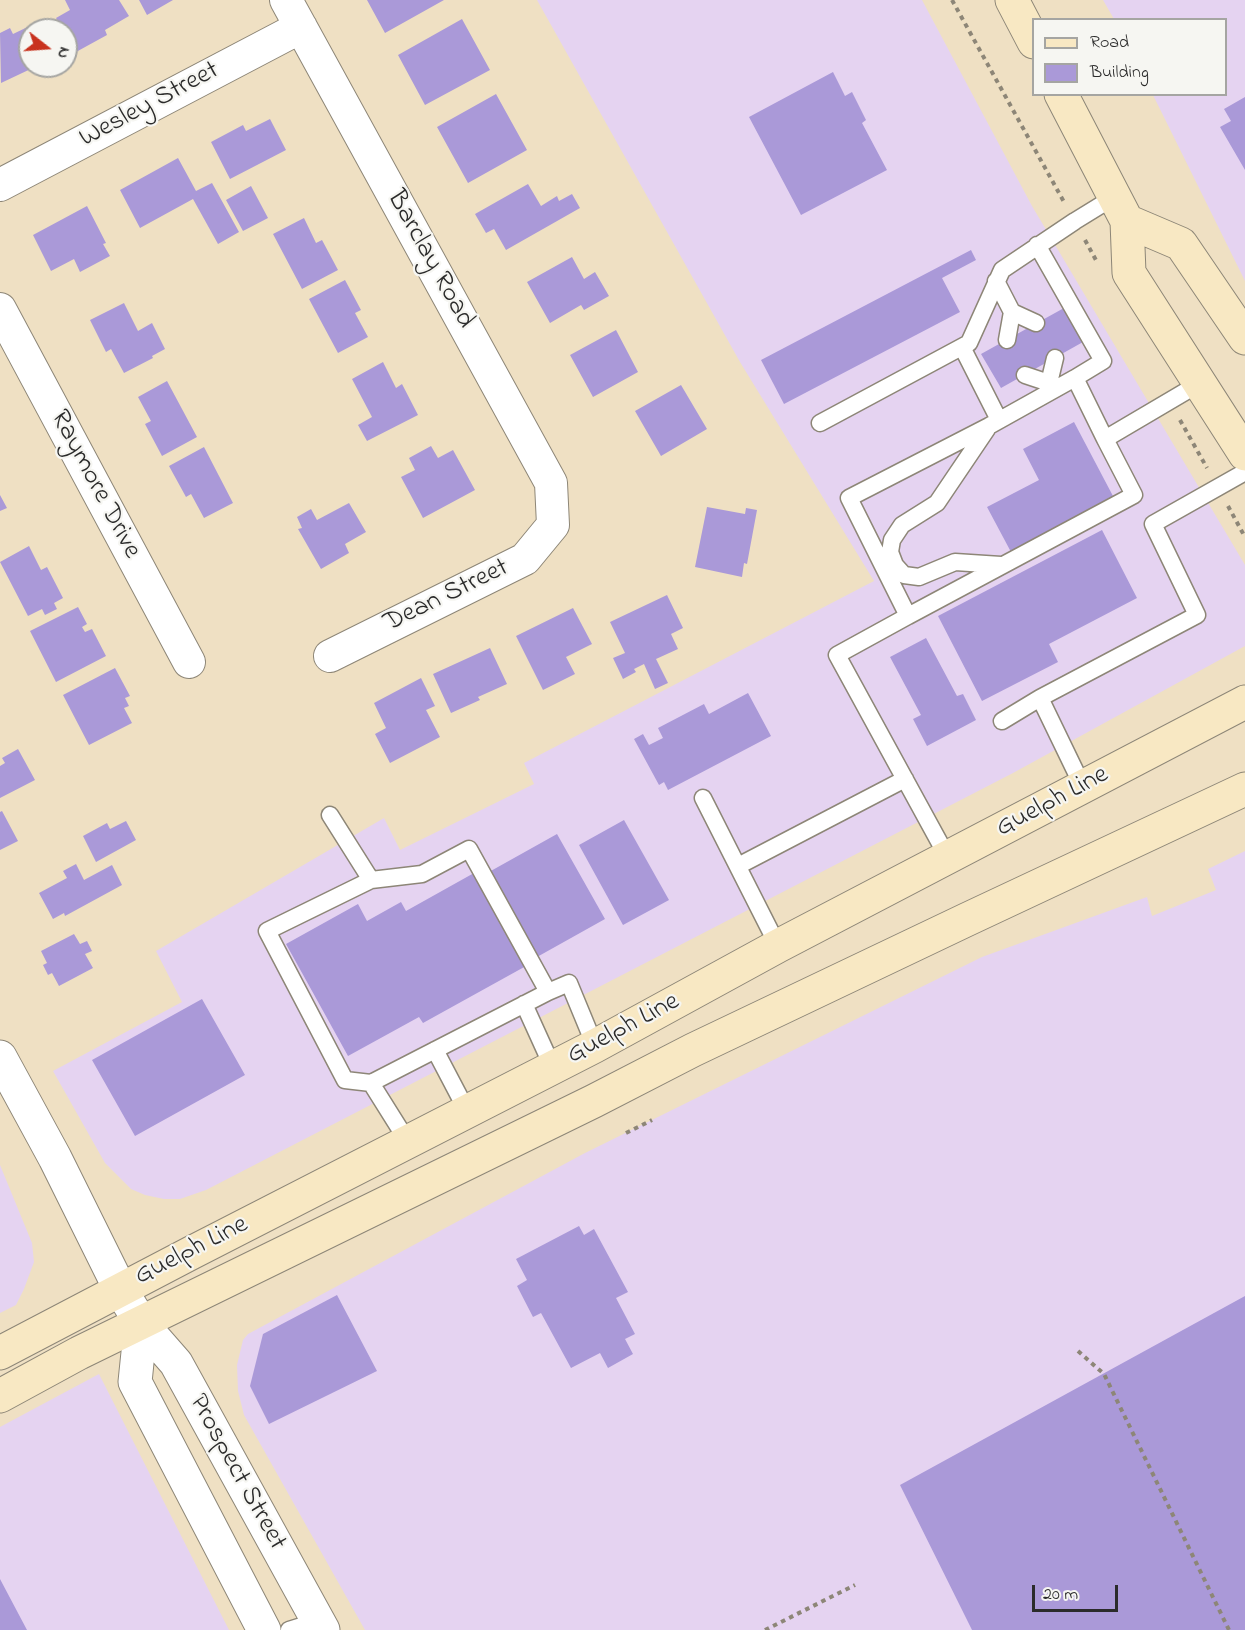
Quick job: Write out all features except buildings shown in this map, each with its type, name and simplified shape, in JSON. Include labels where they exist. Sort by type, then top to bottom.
[{"type":"main road","points":[[1012,0],[1032,38]]},
{"type":"main road","points":[[1062,96],[1121,209],[1129,273],[1245,454]]},
{"type":"main road","points":[[1121,209],[1181,244],[1245,338]]},
{"type":"main road","name":"Guelph Line","points":[[0,1353],[120,1289],[596,1046],[778,946],[1245,702]]},
{"type":"main road","name":"Guelph Line","points":[[0,1396],[79,1353],[594,1101],[693,1050],[1245,789]]},
{"type":"street","name":"Barclay Road","points":[[286,0],[551,483],[553,525]]},
{"type":"street","name":"Wesley Street","points":[[0,185],[301,27]]},
{"type":"street","name":"Raymore Drive","points":[[0,309],[189,662]]},
{"type":"street","name":"Dean Street","points":[[330,656],[525,559],[553,525]]},
{"type":"street","name":"Prospect Street","points":[[0,1057],[55,1158],[120,1289],[141,1323],[176,1363],[310,1627]]},
{"type":"street","name":"Prospect Street","points":[[141,1323],[135,1382],[264,1630]]},
{"type":"lane","points":[[820,423],[969,343],[1002,270],[1037,245],[1121,209]]},
{"type":"lane","points":[[908,616],[849,498],[994,423],[1051,386],[1075,378],[1103,361],[1037,245]]},
{"type":"lane","points":[[996,281],[1012,312],[1036,323]]},
{"type":"lane","points":[[1006,340],[1012,312]]},
{"type":"lane","points":[[962,346],[994,423]]},
{"type":"lane","points":[[1051,386],[1055,358]]},
{"type":"lane","points":[[1025,375],[1051,386]]},
{"type":"lane","points":[[948,858],[837,655],[1134,495],[1075,378]]},
{"type":"lane","points":[[1105,438],[1200,383]]},
{"type":"lane","points":[[994,423],[937,503],[902,525],[892,540],[890,552],[895,565],[904,575],[919,577],[955,562],[1003,565]]},
{"type":"lane","points":[[1002,721],[1040,698],[1197,615],[1153,524],[1245,472]]},
{"type":"lane","points":[[1040,698],[1083,787]]},
{"type":"lane","points":[[738,866],[905,779]]},
{"type":"lane","points":[[703,798],[778,946]]},
{"type":"lane","points":[[330,815],[371,880]]},
{"type":"lane","points":[[548,992],[469,849],[422,874],[371,880],[267,931],[345,1080],[370,1083],[569,983],[596,1046]]},
{"type":"lane","points":[[524,1004],[553,1068]]},
{"type":"lane","points":[[435,1050],[467,1112]]},
{"type":"lane","points":[[370,1083],[408,1142]]},
{"type":"path","points":[[952,0],[1032,144]]},
{"type":"path","points":[[626,1133],[652,1120]]},
{"type":"path","points":[[1078,1351],[1104,1374],[1229,1630]]},
{"type":"path","points":[[765,1630],[855,1585]]},
{"type":"shaded area","points":[[537,0],[922,0],[1032,206],[1245,565],[1245,646],[1013,773],[206,1190],[180,1199],[164,1199],[145,1195],[131,1189],[105,1163],[53,1071],[182,1002],[156,951],[384,818],[400,850],[534,784],[524,763],[874,581],[740,362]]},
{"type":"shaded area","points":[[1103,0],[1245,0],[1245,281],[1153,96],[1227,96],[1227,18],[1113,18]]},
{"type":"shaded area","points":[[1245,851],[1245,1630],[365,1630],[244,1415],[238,1391],[237,1365],[243,1340],[248,1334],[585,1153],[982,957],[1147,897],[1152,916],[1216,890],[1208,869]]},
{"type":"shaded area","points":[[0,1165],[32,1243],[34,1262],[16,1305],[0,1313]]},
{"type":"shaded area","points":[[99,1374],[229,1630],[0,1630],[0,1427]]}]
